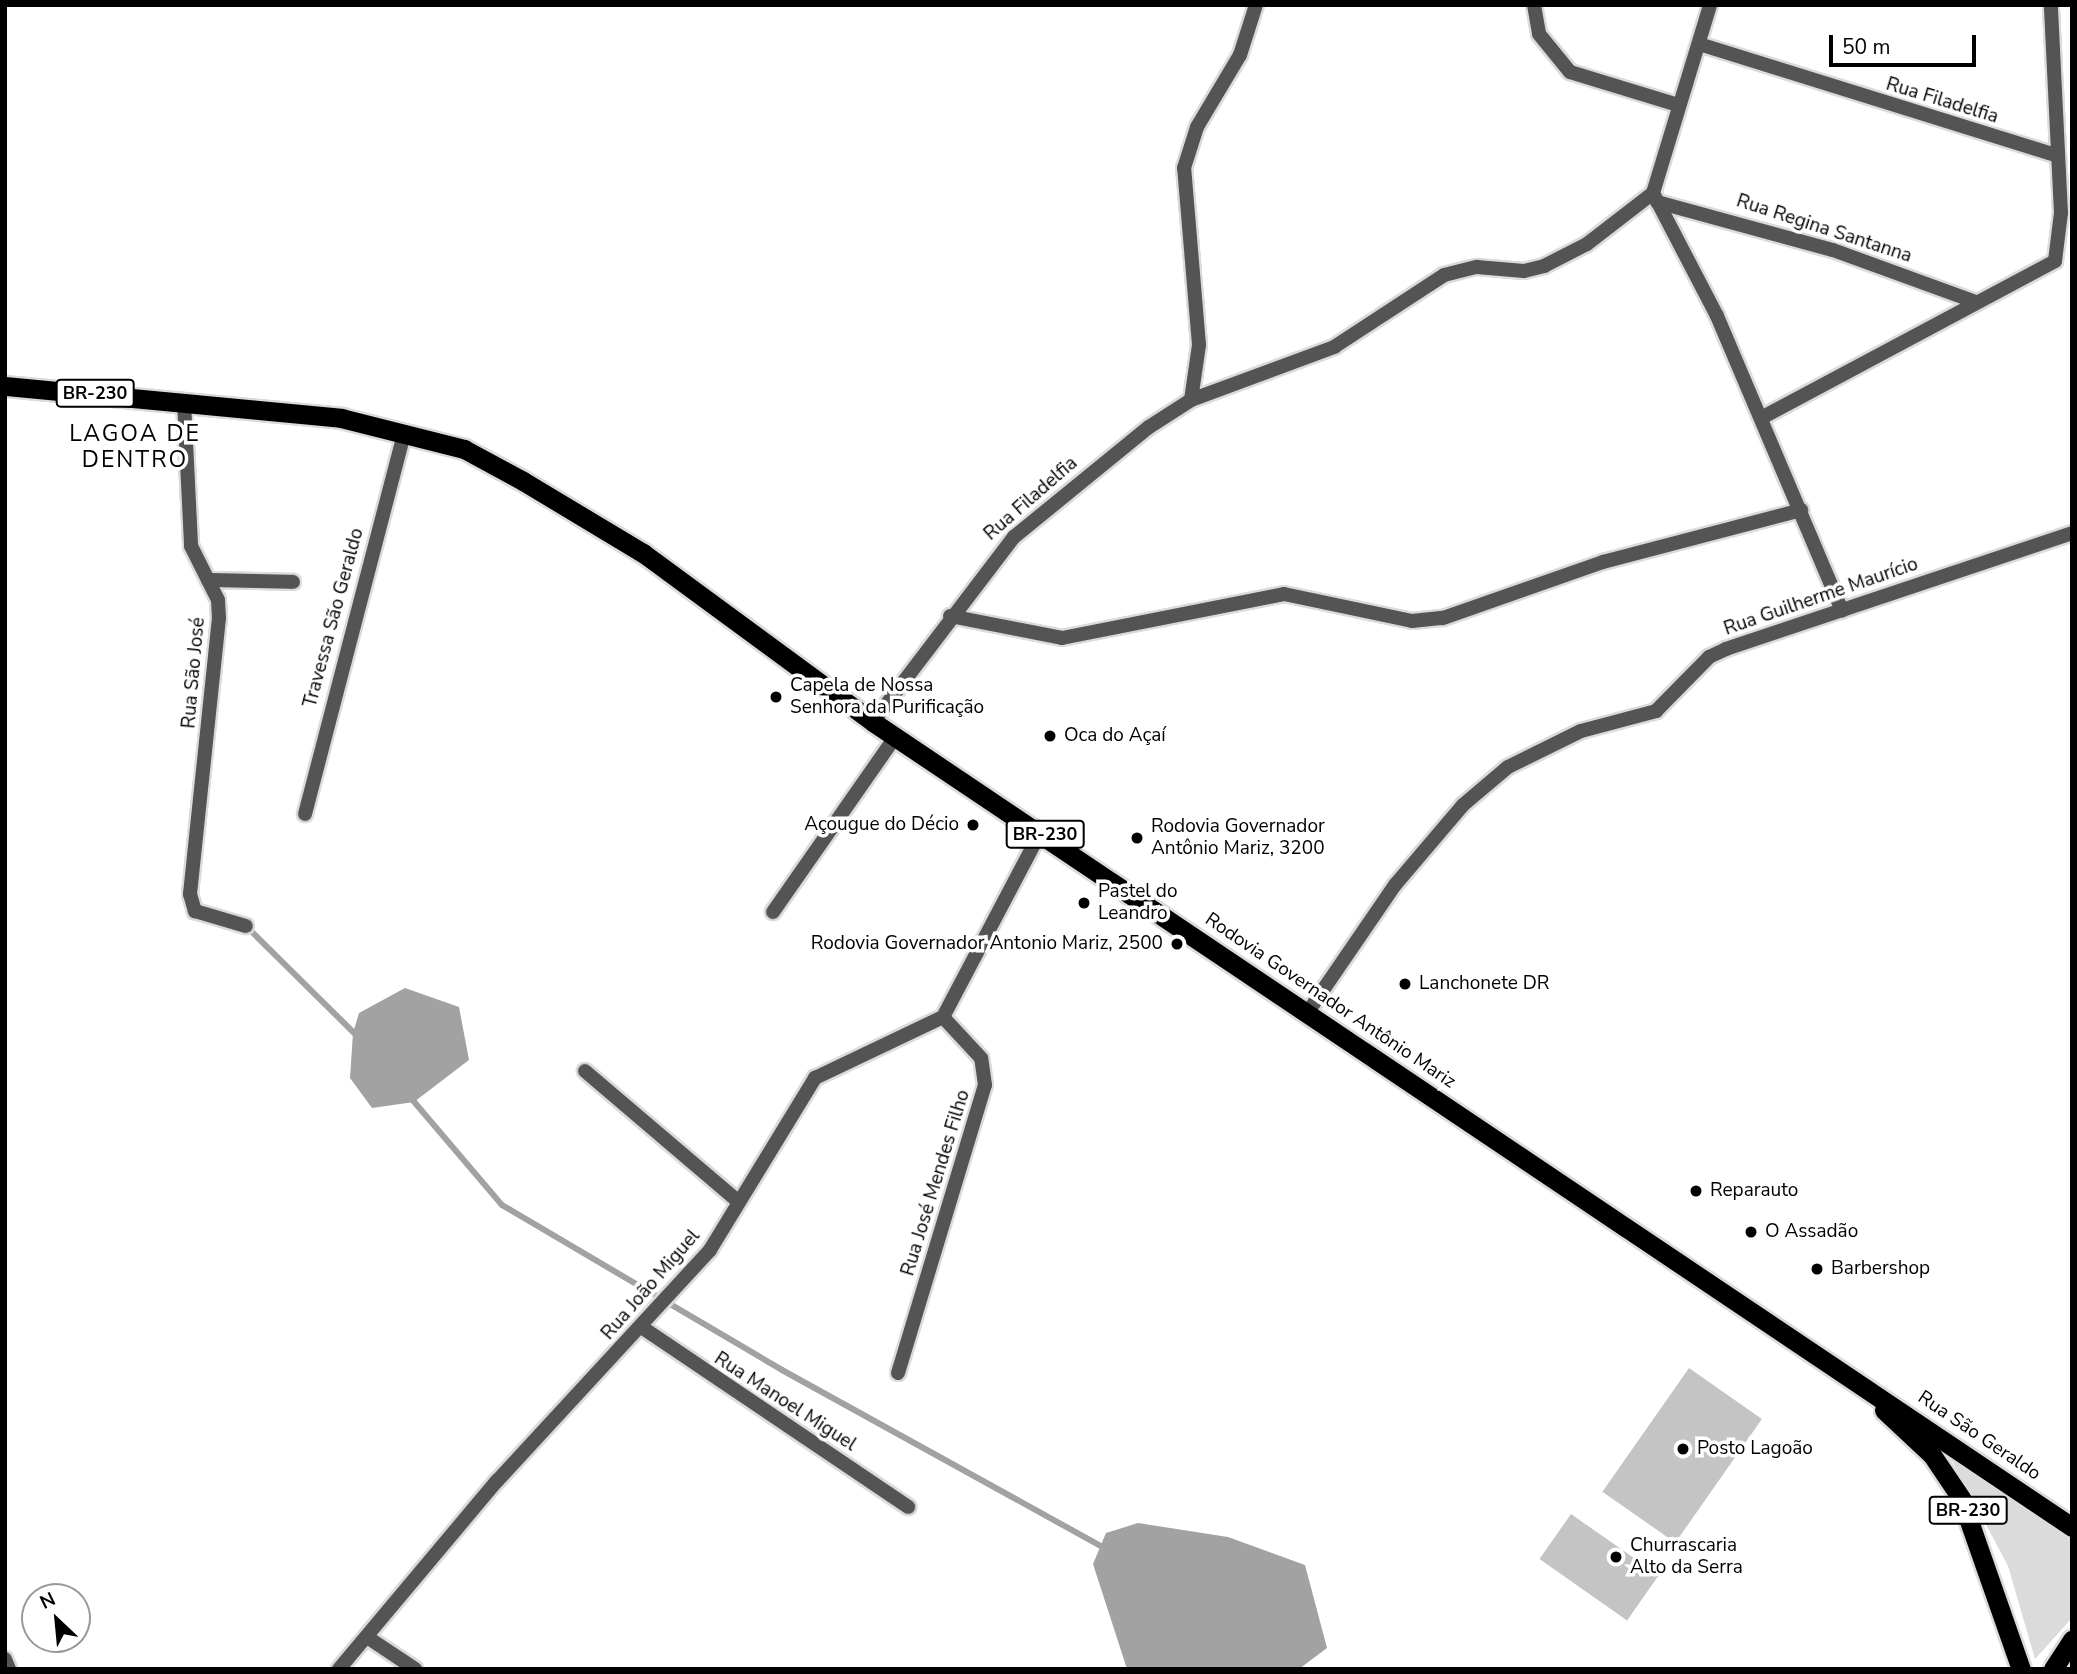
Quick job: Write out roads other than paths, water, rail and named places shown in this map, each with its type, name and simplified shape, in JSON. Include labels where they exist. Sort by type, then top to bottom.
[{"type":"highway","name":"Rodovia Governador Antônio Mariz","points":[[5,386],[341,418],[464,449],[575,510],[873,722],[1041,831],[1858,1386]]},
{"type":"highway","name":"Rua São Geraldo","points":[[1858,1386],[2072,1527]]},
{"type":"highway","name":"BR-230","points":[[1858,1386],[1932,1455],[1961,1498],[2021,1669]]},
{"type":"highway","points":[[2053,1669],[2072,1640]]},
{"type":"street","points":[[1191,400],[1199,345],[1184,168],[1197,127],[1240,55],[1256,5]]},
{"type":"street","points":[[1534,5],[1539,34],[1570,72],[1678,105]]},
{"type":"street","points":[[1710,5],[1678,105],[1655,198],[1763,417],[1842,611]]},
{"type":"street","points":[[1763,417],[1938,329],[1976,302],[2055,261],[2061,213],[2055,155],[2051,5]]},
{"type":"street","name":"Rua Filadelfia","points":[[1699,44],[2055,155]]},
{"type":"street","name":"Rua Filadelfia","points":[[873,722],[950,616],[1014,537],[1191,400],[1334,347],[1457,270],[1544,266],[1587,244],[1655,198]]},
{"type":"street","name":"Rua Regina Santanna","points":[[1655,198],[1833,250],[1976,302]]},
{"type":"street","name":"Rua São José","points":[[184,401],[191,546],[218,600],[219,643],[190,894],[195,911],[246,926]]},
{"type":"street","name":"Travessa São Geraldo","points":[[304,814],[404,433]]},
{"type":"street","points":[[950,616],[1062,638],[1284,594],[1412,621],[1443,618],[1603,562],[1801,510]]},
{"type":"street","name":"Rua Guilherme Maurício","points":[[1308,1012],[1395,885],[1463,805],[1508,767],[1581,731],[1656,711],[1709,657],[1726,649],[2072,533]]},
{"type":"street","points":[[208,580],[293,582]]},
{"type":"street","points":[[773,912],[896,736]]},
{"type":"street","points":[[943,1017],[1041,831]]},
{"type":"street","name":"Rua João Miguel","points":[[339,1669],[497,1481],[643,1328],[710,1250],[814,1078],[943,1017]]},
{"type":"street","name":"Rua José Mendes Filho","points":[[898,1373],[985,1085],[981,1058],[943,1017]]},
{"type":"street","points":[[585,1071],[738,1201]]},
{"type":"street","name":"Rua Manoel Miguel","points":[[643,1328],[908,1507]]},
{"type":"street","points":[[367,1637],[415,1669]]},
{"type":"street","points":[[5,1659],[9,1669]]},
{"type":"waterway","points":[[246,926],[359,1038]]},
{"type":"waterway","points":[[410,1097],[502,1205],[782,1370],[1105,1548]]},
{"type":"place","name":"Capela de Nossa Senhora da Purificação","points":[[776,697]]},
{"type":"place","name":"Oca do Açaí","points":[[1050,736]]},
{"type":"place","name":"Açougue do Décio","points":[[973,825]]},
{"type":"place","name":"Rodovia Governador Antônio Mariz, 3200","points":[[1137,838]]},
{"type":"place","name":"Pastel do Leandro","points":[[1084,903]]},
{"type":"place","name":"Rodovia Governador Antonio Mariz, 2500","points":[[1177,944]]},
{"type":"place","name":"Lanchonete DR","points":[[1405,984]]},
{"type":"place","name":"Reparauto","points":[[1696,1191]]},
{"type":"place","name":"O Assadão","points":[[1751,1232]]},
{"type":"place","name":"Barbershop","points":[[1817,1269]]},
{"type":"place","name":"Posto Lagoão","points":[[1683,1449]]},
{"type":"place","name":"Churrascaria Alto da Serra","points":[[1616,1557]]},
{"type":"district","name":"LAGOA DE DENTRO","points":[[135,447]]}]
